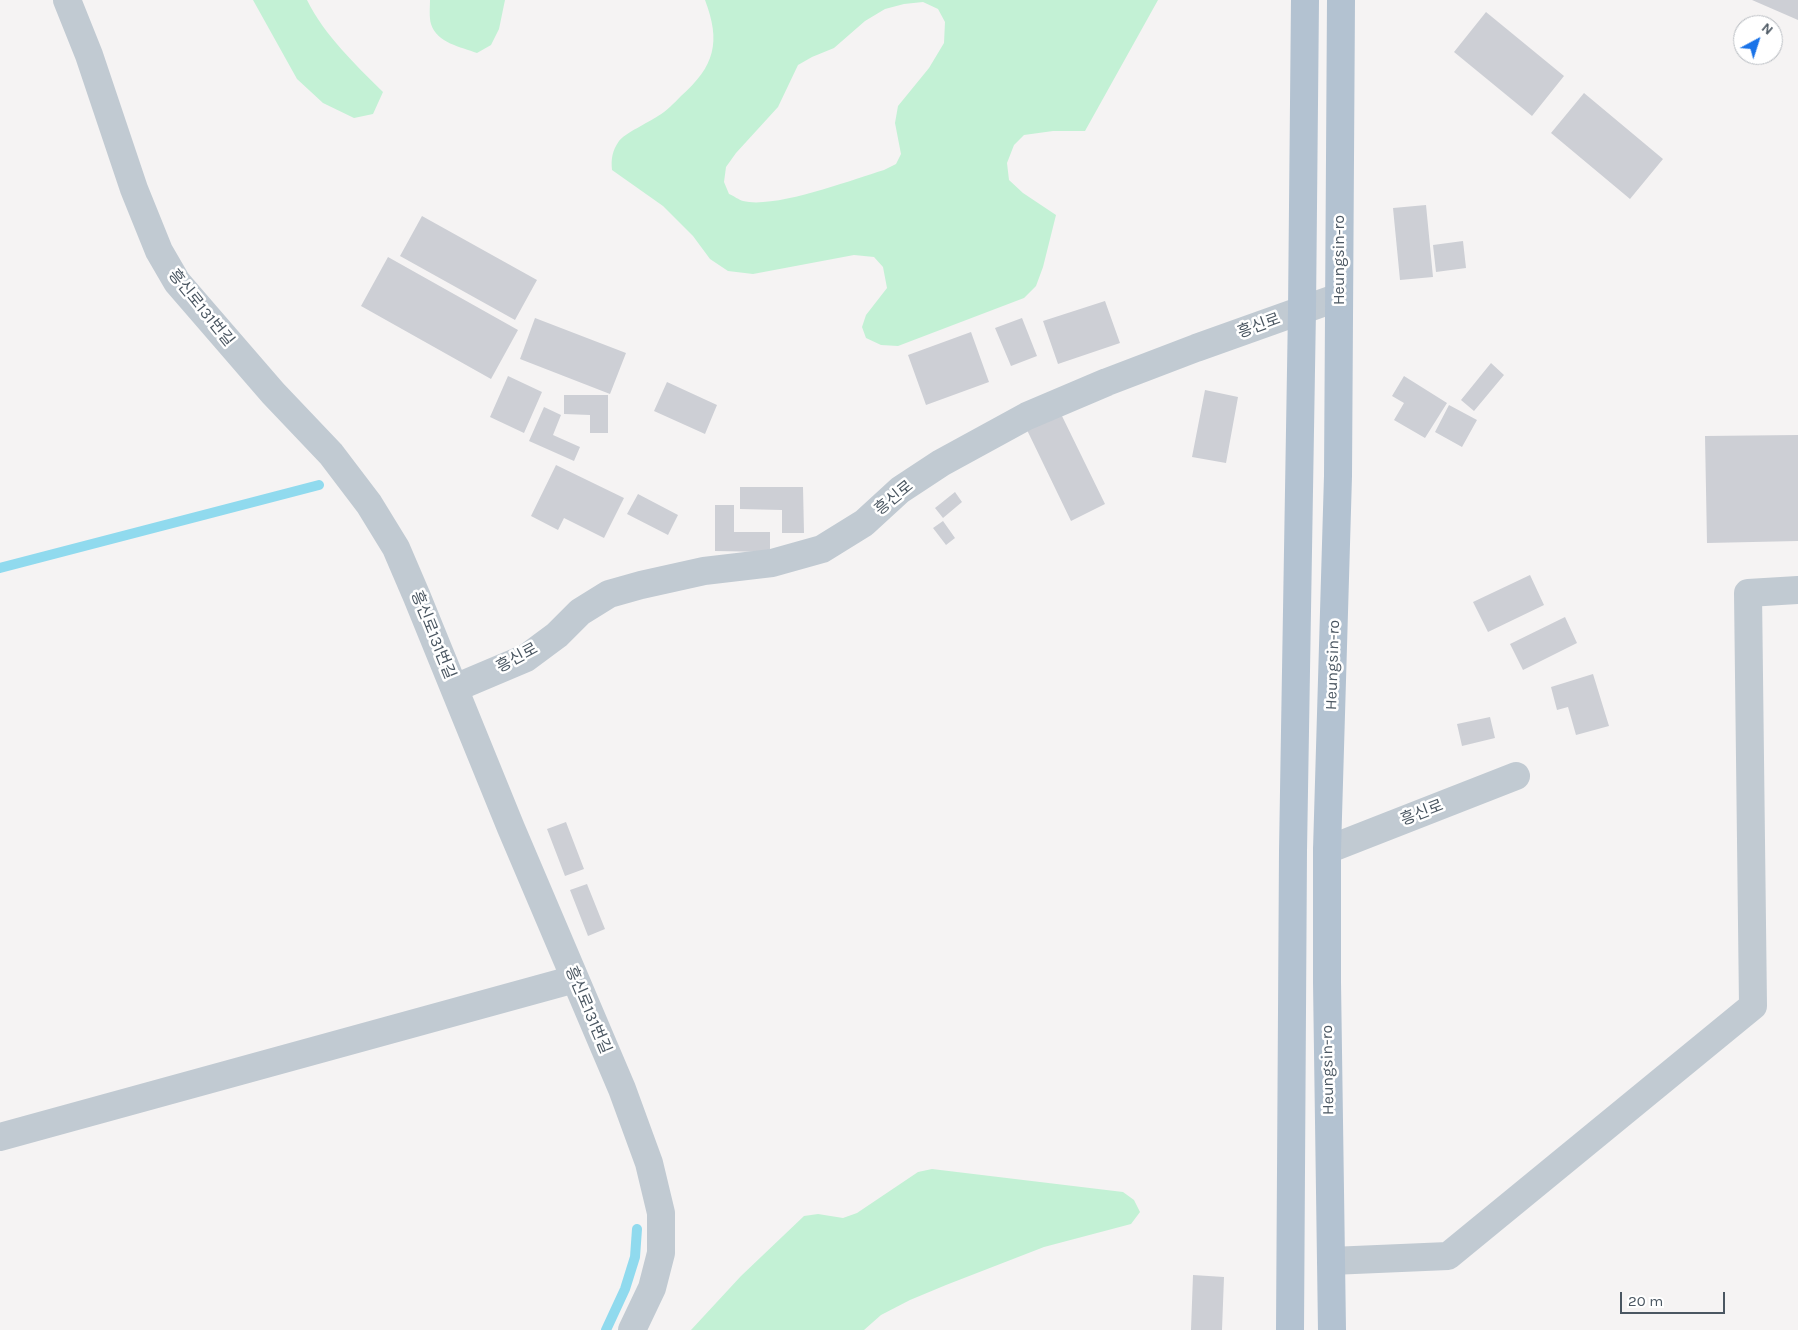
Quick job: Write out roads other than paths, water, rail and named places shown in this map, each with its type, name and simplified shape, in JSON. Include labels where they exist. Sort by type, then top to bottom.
[{"type":"main road","points":[[1290,1330],[1293,851],[1305,0]]},
{"type":"main road","name":"Heungsin-ro","points":[[1332,1330],[1327,850],[1338,476],[1341,0]]},
{"type":"street","name":"흥신로131번길","points":[[67,0],[89,55],[134,189],[159,251],[177,282],[273,393],[330,454],[369,504],[396,548],[625,1098],[649,1163],[661,1213],[660,1253],[652,1288],[632,1330]]},
{"type":"street","name":"흥신로","points":[[455,688],[526,658],[557,635],[580,612],[609,594],[704,571],[772,563],[822,549],[864,523],[900,490],[941,463],[1027,416],[1125,375],[1339,297]]},
{"type":"street","points":[[1331,1262],[1448,1256],[1753,1006],[1748,593],[1798,590]]},
{"type":"street","name":"흥신로","points":[[1327,850],[1516,776]]},
{"type":"street","points":[[0,1137],[575,979]]},
{"type":"waterway","points":[[0,568],[319,485]]},
{"type":"waterway","points":[[606,1330],[625,1289],[635,1257],[637,1229]]}]
